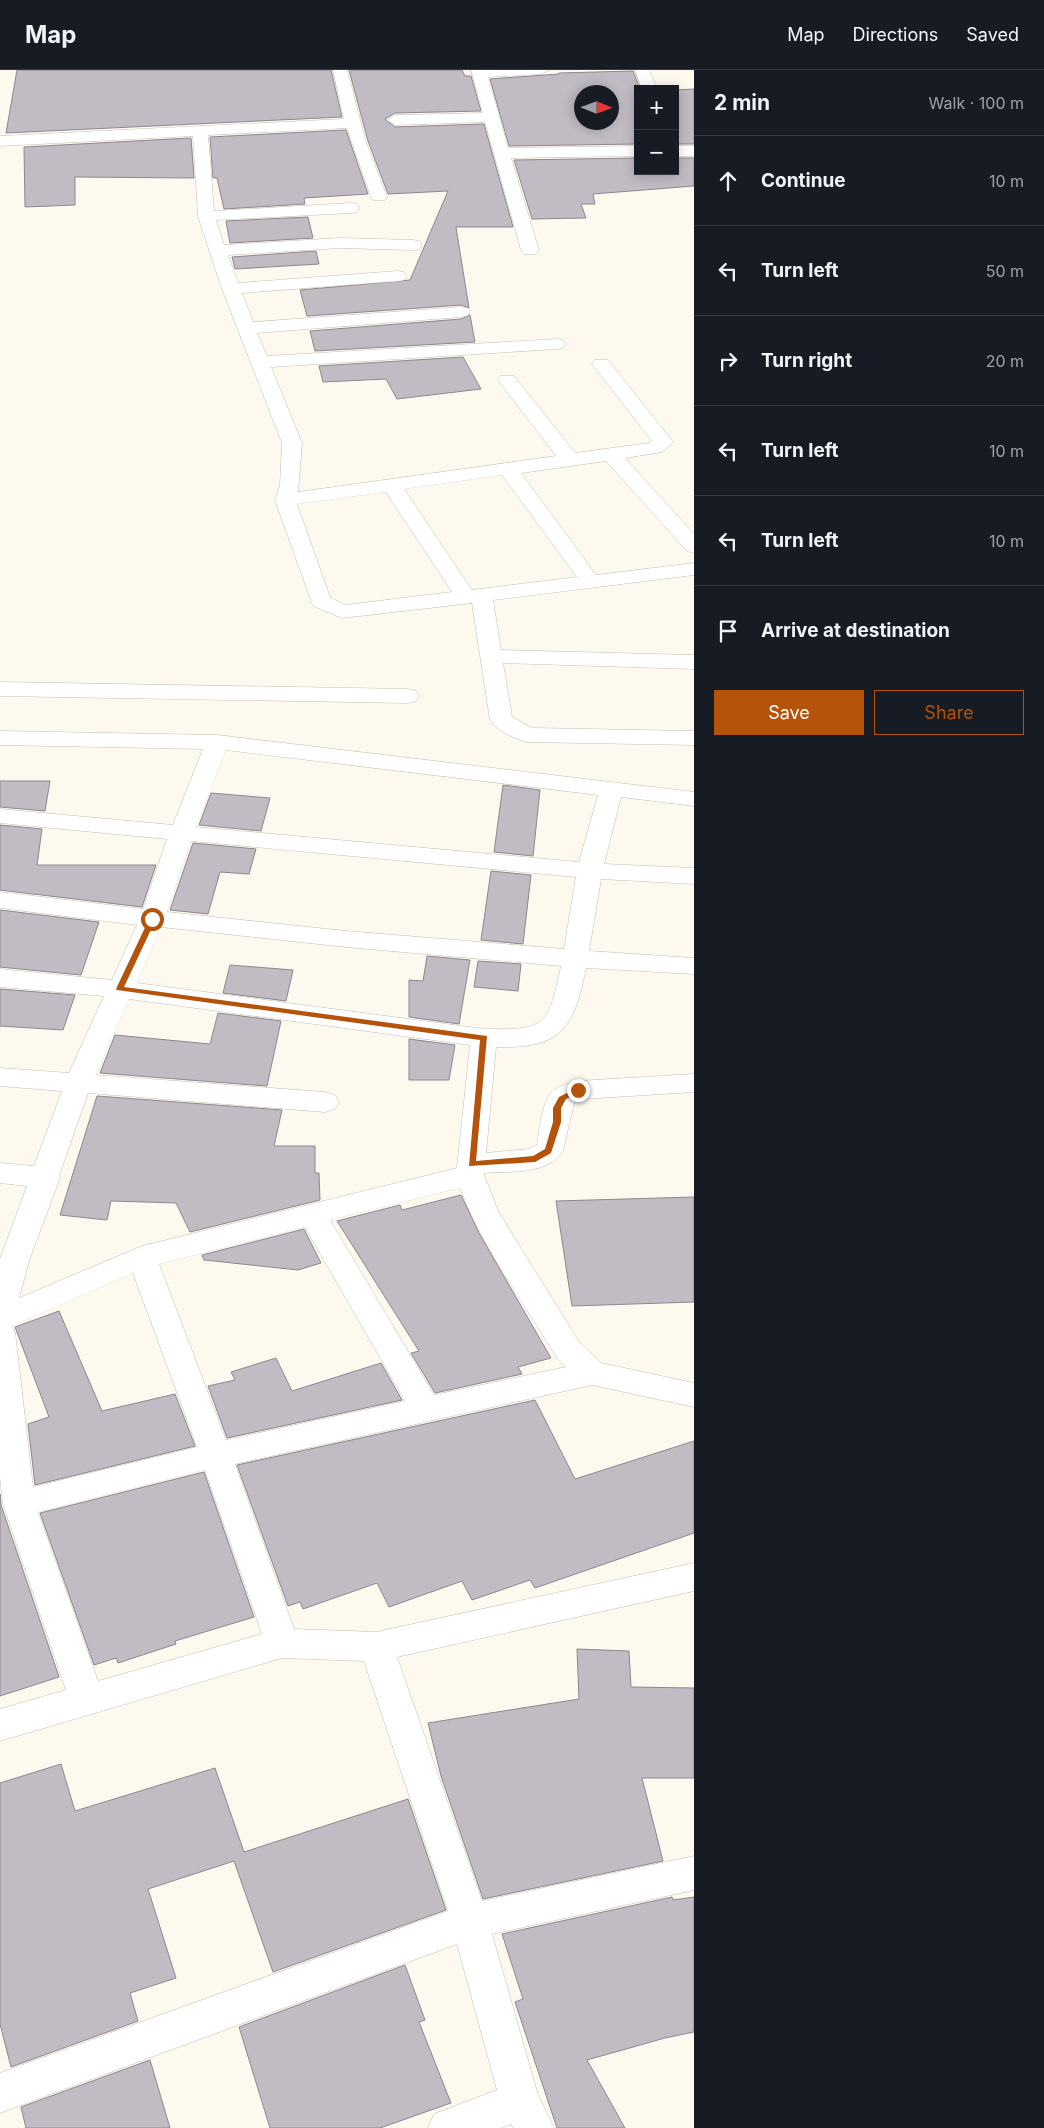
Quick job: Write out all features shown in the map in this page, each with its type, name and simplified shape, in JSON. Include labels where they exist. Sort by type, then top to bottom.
[{"type":"street","points":[[340,70],[353,123],[379,197]]},
{"type":"street","points":[[530,250],[479,72],[542,70]]},
{"type":"street","points":[[642,70],[648,85]]},
{"type":"street","points":[[395,120],[492,117]]},
{"type":"street","points":[[0,141],[353,123]]},
{"type":"street","points":[[200,130],[206,216],[220,250],[231,289],[292,443],[290,486],[285,500],[321,600],[342,612],[694,569]]},
{"type":"street","points":[[502,153],[634,151]]},
{"type":"street","points":[[679,151],[694,151]]},
{"type":"street","points":[[206,216],[352,208]]},
{"type":"street","points":[[220,250],[340,242],[413,245]]},
{"type":"street","points":[[231,289],[398,276]]},
{"type":"street","points":[[247,328],[461,312]]},
{"type":"street","points":[[260,362],[558,344]]},
{"type":"street","points":[[285,500],[655,448],[663,442],[601,364]]},
{"type":"street","points":[[507,380],[569,460]]},
{"type":"street","points":[[611,454],[694,547]]},
{"type":"street","points":[[507,468],[591,582]]},
{"type":"street","points":[[391,485],[474,596],[491,656],[501,720],[527,735],[694,738]]},
{"type":"street","points":[[491,656],[694,662]]},
{"type":"street","points":[[0,689],[408,696]]},
{"type":"street","points":[[0,738],[217,742],[694,798]]},
{"type":"street","points":[[0,1315],[8,1258],[46,1178],[78,1084],[152,919],[182,832],[217,742]]},
{"type":"street","points":[[0,978],[120,989],[484,1038],[539,1035],[552,1028],[559,1015],[576,960],[590,871],[611,789]]},
{"type":"street","points":[[0,816],[590,871],[694,876]]},
{"type":"street","points":[[0,900],[152,919],[576,960],[694,966]]},
{"type":"street","points":[[484,1038],[471,1169],[484,1212],[568,1350],[592,1372]]},
{"type":"street","points":[[0,1077],[325,1102]]},
{"type":"street","points":[[0,1319],[142,1257],[312,1214],[471,1169],[535,1159],[548,1151],[557,1122],[557,1108],[564,1097],[578,1090],[694,1083]]},
{"type":"street","points":[[0,1174],[46,1178]]},
{"type":"street","points":[[312,1214],[426,1409]]},
{"type":"street","points":[[142,1257],[216,1456],[282,1644]]},
{"type":"street","points":[[0,1332],[19,1504],[87,1700]]},
{"type":"street","points":[[19,1504],[216,1456],[592,1372],[694,1395]]},
{"type":"street","points":[[0,1724],[282,1644],[376,1647],[694,1577]]},
{"type":"street","points":[[376,1647],[470,1922],[527,2115],[448,2128]]},
{"type":"street","points":[[0,2093],[470,1922],[694,1873]]},
{"type":"building","points":[[17,70],[331,70],[342,117],[6,133]]},
{"type":"building","points":[[349,70],[462,70],[465,76],[471,76],[481,111],[395,113],[385,119],[395,127],[484,124],[513,227],[456,227],[469,308],[461,305],[307,316],[300,290],[410,280],[448,191],[388,194],[368,141]]},
{"type":"building","points":[[633,71],[638,85],[634,85],[634,144],[509,146],[490,79]]},
{"type":"building","points":[[694,89],[694,144],[679,144],[679,90]]},
{"type":"building","points":[[346,130],[368,194],[304,198],[305,204],[224,209],[217,178],[213,178],[210,137]]},
{"type":"building","points":[[191,138],[194,178],[75,177],[75,205],[25,207],[24,147]]},
{"type":"building","points":[[634,158],[634,175],[679,175],[679,158],[694,158],[694,186],[593,194],[595,204],[581,204],[586,218],[532,219],[514,160]]},
{"type":"building","points":[[308,217],[313,238],[230,243],[226,221]]},
{"type":"building","points":[[316,251],[319,264],[235,269],[232,257]]},
{"type":"building","points":[[470,315],[475,342],[315,351],[310,331],[461,319]]},
{"type":"building","points":[[463,357],[481,389],[397,399],[386,379],[323,382],[319,366]]},
{"type":"building","points":[[0,781],[50,781],[45,811],[0,807]]},
{"type":"building","points":[[503,785],[540,790],[533,856],[494,852]]},
{"type":"building","points":[[211,793],[270,798],[261,831],[199,825]]},
{"type":"building","points":[[0,825],[42,829],[37,865],[156,865],[142,907],[0,890]]},
{"type":"building","points":[[193,843],[256,849],[249,874],[220,872],[208,914],[170,910]]},
{"type":"building","points":[[491,871],[531,875],[523,944],[481,940]]},
{"type":"building","points":[[0,910],[99,922],[81,975],[0,967]]},
{"type":"building","points":[[427,956],[470,960],[459,1024],[409,1017],[409,980],[423,981]]},
{"type":"building","points":[[478,961],[521,964],[518,991],[474,987]]},
{"type":"building","points":[[230,965],[293,970],[286,1001],[223,993]]},
{"type":"building","points":[[0,989],[75,995],[63,1030],[0,1026]]},
{"type":"building","points":[[218,1013],[281,1021],[267,1086],[100,1073],[115,1035],[210,1044]]},
{"type":"building","points":[[409,1039],[455,1045],[449,1080],[409,1080]]},
{"type":"building","points":[[97,1096],[282,1110],[274,1146],[315,1146],[315,1173],[319,1173],[320,1200],[190,1232],[176,1203],[111,1201],[107,1220],[60,1215]]},
{"type":"building","points":[[461,1195],[479,1233],[551,1358],[518,1367],[522,1374],[435,1393],[411,1353],[419,1351],[337,1221],[400,1205],[402,1210]]},
{"type":"building","points":[[694,1197],[694,1302],[572,1306],[556,1201]]},
{"type":"building","points":[[304,1229],[321,1263],[298,1270],[204,1260],[202,1255]]},
{"type":"building","points":[[59,1311],[102,1411],[175,1394],[195,1446],[35,1485],[28,1424],[49,1417],[15,1327]]},
{"type":"building","points":[[276,1358],[292,1391],[381,1363],[402,1400],[227,1438],[208,1386],[235,1380],[231,1372]]},
{"type":"building","points":[[535,1400],[575,1479],[694,1441],[694,1533],[535,1588],[530,1580],[472,1600],[462,1581],[389,1607],[377,1583],[303,1609],[300,1602],[288,1606],[237,1465]]},
{"type":"building","points":[[204,1472],[254,1617],[175,1641],[176,1644],[118,1663],[116,1658],[94,1665],[40,1513]]},
{"type":"building","points":[[0,1494],[1,1505],[59,1677],[0,1696]]},
{"type":"building","points":[[577,1649],[629,1651],[631,1687],[694,1688],[694,1778],[642,1778],[663,1861],[483,1899],[441,1776],[428,1723],[579,1699]]},
{"type":"building","points":[[61,1764],[75,1811],[215,1768],[244,1852],[408,1799],[446,1910],[273,1972],[234,1861],[148,1889],[176,1978],[130,1993],[138,2021],[11,2067],[0,2024],[0,1783]]},
{"type":"building","points":[[672,1897],[673,1900],[694,1897],[694,2032],[665,2038],[587,2060],[625,2128],[557,2128],[515,2002],[523,1999],[502,1934]]},
{"type":"building","points":[[405,1965],[425,2020],[419,2022],[451,2103],[380,2128],[270,2128],[239,2027]]},
{"type":"building","points":[[150,2060],[170,2128],[26,2128],[21,2107]]},
{"type":"route","points":[[152,919],[120,989],[484,1038],[472,1164],[535,1159],[548,1151],[554,1137],[557,1108],[564,1097],[578,1090]]}]
